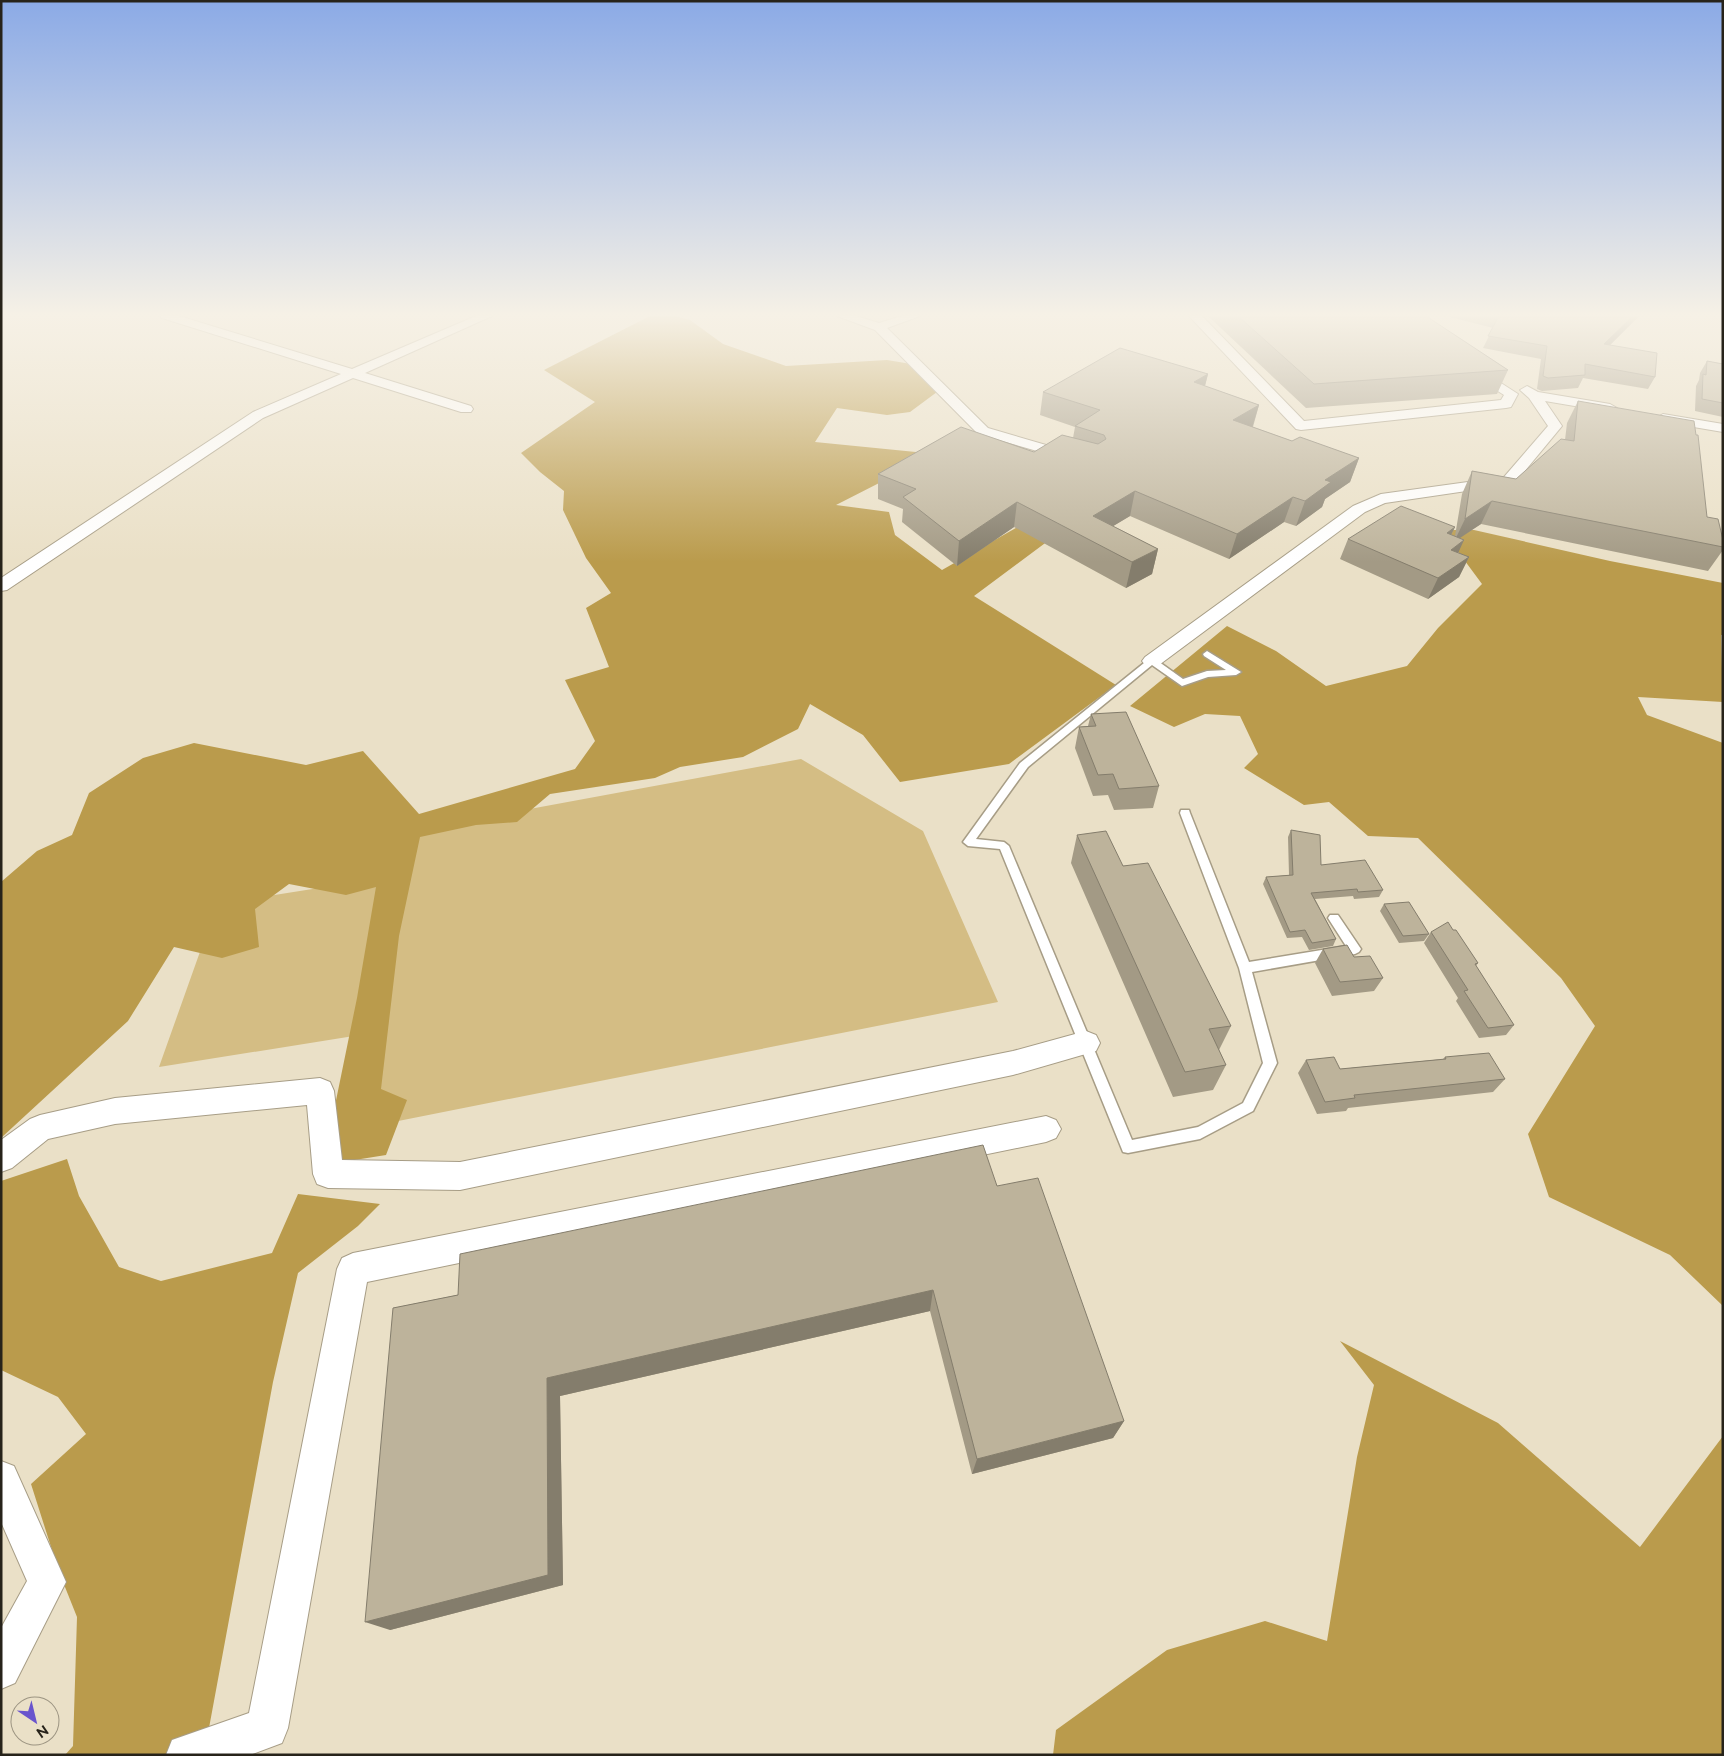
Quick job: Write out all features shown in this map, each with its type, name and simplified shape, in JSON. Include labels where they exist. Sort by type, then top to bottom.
[{"type":"street","points":[[1,586],[258,414],[297,398]]},
{"type":"street","points":[[431,398],[466,409]]},
{"type":"street","points":[[950,398],[983,431],[1084,460]]},
{"type":"street","points":[[1274,398],[1301,426],[1506,404],[1509,398]]},
{"type":"street","points":[[1152,661],[1359,509],[1381,499],[1509,481],[1555,426],[1536,398]]},
{"type":"street","points":[[1551,398],[1619,410]]},
{"type":"street","points":[[1647,415],[1723,428]]},
{"type":"street","points":[[1,1158],[40,1128],[115,1111],[320,1091],[328,1174],[460,1176],[1013,1063],[1086,1043]]},
{"type":"street","points":[[187,1755],[267,1728],[353,1269],[1046,1129]]},
{"type":"street","points":[[1,1478],[47,1582],[1,1669]]},
{"type":"lane","points":[[1184,813],[1244,968],[1270,1063],[1248,1106],[1200,1133],[1128,1147],[1004,846],[968,842],[1024,766],[1152,661],[1182,682],[1207,674],[1236,672],[1207,654]]},
{"type":"lane","points":[[1244,968],[1355,949],[1334,918]]},
{"type":"shaded area","points":[[589,398],[929,398],[910,412],[887,415],[837,408],[815,442],[936,454],[836,505],[889,512],[895,535],[942,570],[1030,520],[1060,532],[974,596],[1116,685],[1009,764],[900,782],[863,735],[810,704],[798,729],[743,757],[680,767],[655,778],[550,794],[517,822],[476,825],[420,837],[399,936],[381,1089],[407,1100],[386,1155],[342,1162],[332,1120],[357,998],[376,887],[346,895],[289,884],[255,909],[259,947],[222,958],[174,947],[128,1021],[1,1138],[1,882],[37,851],[72,835],[89,793],[143,758],[194,743],[306,765],[363,751],[419,814],[575,769],[595,741],[565,680],[609,667],[586,608],[611,593],[586,558],[563,510],[564,491],[540,472],[521,453],[595,402]]},
{"type":"shaded area","points":[[1442,530],[1474,530],[1610,561],[1723,583],[1723,635],[1721,635],[1723,702],[1638,697],[1647,715],[1723,743],[1723,1306],[1670,1255],[1549,1197],[1528,1134],[1595,1026],[1561,978],[1418,838],[1368,836],[1329,802],[1304,805],[1244,768],[1258,754],[1240,716],[1205,714],[1174,727],[1130,706],[1227,626],[1276,651],[1326,686],[1407,666],[1438,628],[1482,584]]},
{"type":"shaded area","points":[[801,759],[923,831],[998,1002],[348,1131],[415,830]]},
{"type":"shaded area","points":[[382,878],[360,1035],[159,1067],[217,904]]},
{"type":"shaded area","points":[[67,1159],[79,1196],[119,1267],[161,1281],[272,1253],[298,1194],[380,1204],[358,1226],[298,1273],[273,1382],[204,1755],[65,1755],[73,1746],[77,1617],[59,1572],[31,1484],[86,1434],[58,1397],[1,1370],[1,1181]]},
{"type":"shaded area","points":[[1340,1341],[1498,1423],[1640,1547],[1723,1436],[1723,1755],[1053,1755],[1056,1730],[1167,1650],[1265,1621],[1327,1641],[1357,1457],[1374,1385]]},
{"type":"building","points":[[1062,398],[1239,398],[1259,405],[1233,420],[1292,441],[1300,437],[1359,458],[1325,480],[1331,482],[1305,501],[1293,497],[1237,534],[1135,491],[1093,516],[1158,549],[1132,562],[1017,502],[959,541],[903,497],[916,489],[878,474],[961,427],[1034,452],[1062,435],[1098,444],[1106,439],[1104,435],[1075,426],[1100,410]]},
{"type":"building","points":[[1723,398],[1723,403],[1702,399]]},
{"type":"building","points":[[1578,401],[1694,421],[1696,435],[1698,435],[1707,517],[1718,519],[1723,547],[1492,501],[1465,519],[1472,471],[1516,479],[1561,439],[1574,441]]},
{"type":"building","points":[[1401,506],[1455,527],[1447,533],[1464,540],[1451,550],[1469,557],[1438,578],[1348,539]]},
{"type":"building","points":[[1126,712],[1159,786],[1119,789],[1113,774],[1098,775],[1079,727],[1096,726],[1091,714]]},
{"type":"building","points":[[1291,830],[1320,835],[1321,865],[1365,860],[1383,890],[1358,892],[1357,889],[1311,893],[1336,939],[1312,943],[1305,930],[1290,932],[1266,877],[1293,875]]},
{"type":"building","points":[[1106,831],[1123,866],[1148,863],[1231,1026],[1209,1029],[1226,1065],[1185,1072],[1077,835]]},
{"type":"building","points":[[1409,902],[1429,934],[1403,936],[1384,904]]},
{"type":"building","points":[[1448,922],[1453,930],[1456,930],[1478,963],[1475,964],[1514,1025],[1488,1028],[1464,991],[1468,990],[1431,932]]},
{"type":"building","points":[[1347,945],[1354,957],[1370,956],[1383,978],[1340,982],[1323,949]]},
{"type":"building","points":[[1489,1053],[1505,1079],[1354,1095],[1355,1098],[1325,1102],[1306,1060],[1334,1057],[1340,1069]]},
{"type":"building","points":[[983,1145],[997,1186],[1038,1178],[1124,1421],[977,1459],[933,1290],[547,1378],[548,1575],[365,1622],[393,1308],[458,1295],[460,1254]]}]
